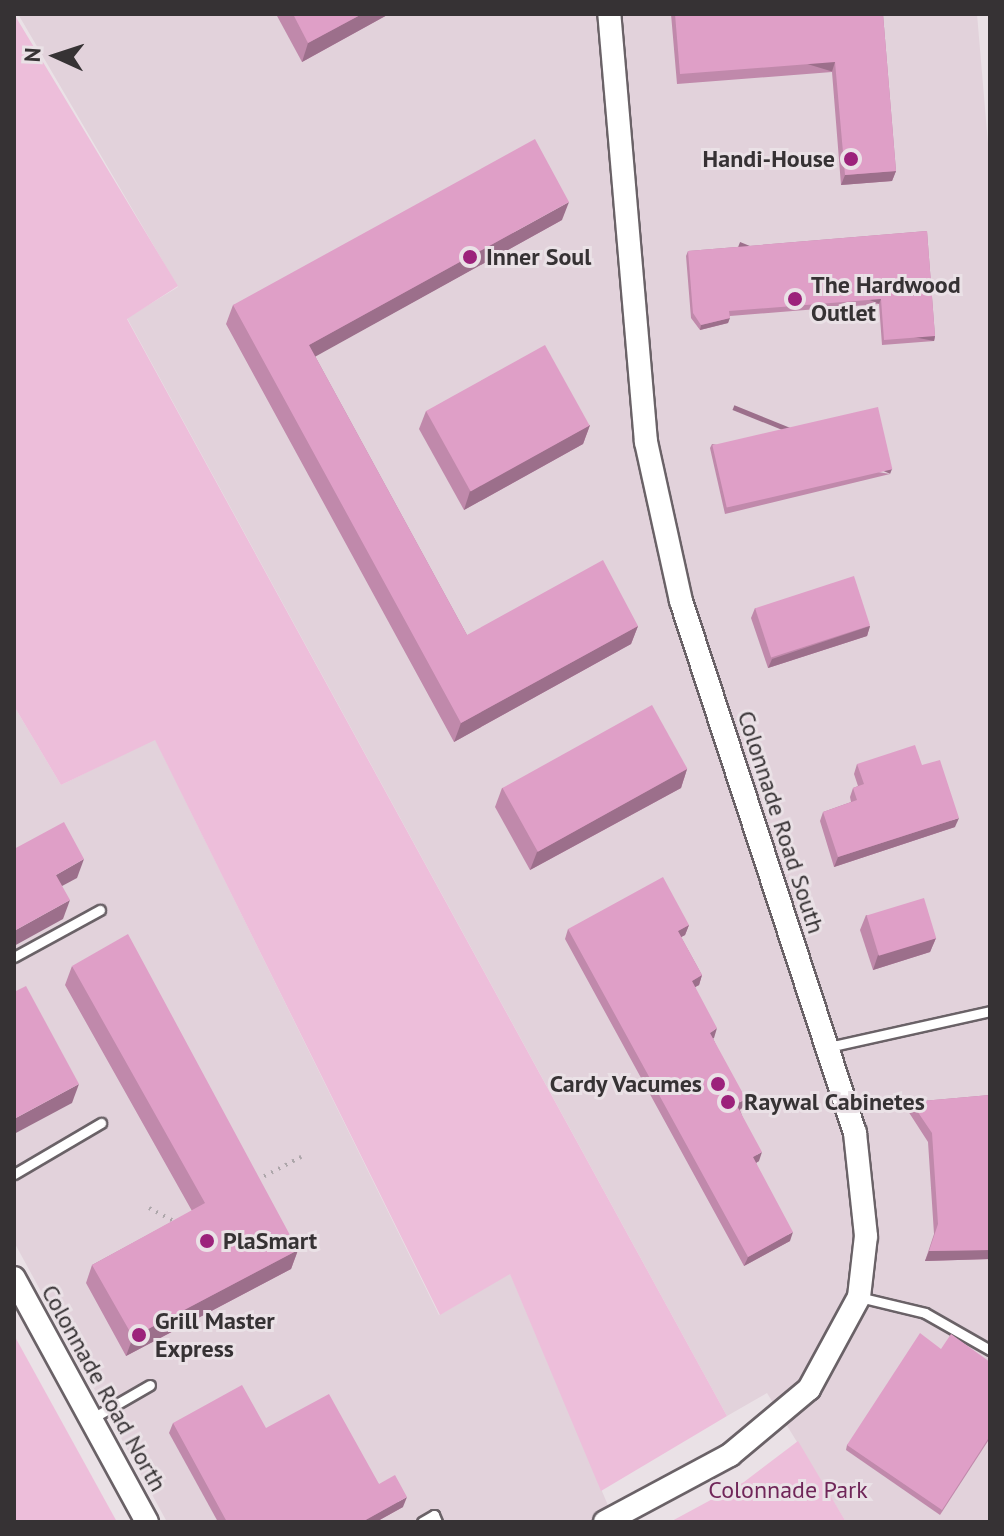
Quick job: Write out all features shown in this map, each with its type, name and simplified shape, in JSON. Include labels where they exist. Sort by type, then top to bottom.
[{"type":"street","name":"Colonnade Road South","points":[[605,1522],[730,1455],[778,1419],[839,1343],[859,1297],[865,1188],[827,1048],[681,601],[646,442],[609,14]]},
{"type":"street","name":"Colonnade Road North","points":[[14,1278],[147,1522]]},
{"type":"lane","points":[[14,957],[100,910]]},
{"type":"lane","points":[[827,1048],[990,1011]]},
{"type":"lane","points":[[14,1174],[101,1123]]},
{"type":"lane","points":[[859,1297],[925,1313],[990,1350]]},
{"type":"lane","points":[[91,1419],[150,1385]]},
{"type":"lane","points":[[422,1522],[434,1515],[437,1522]]},
{"type":"path","points":[[246,1186],[301,1157]]},
{"type":"path","points":[[149,1208],[176,1223],[190,1215]]},
{"type":"shaded area","points":[[18,14],[977,14],[990,167],[990,1522],[846,1522],[767,1393],[727,1416],[127,318],[178,287]]},
{"type":"shaded area","points":[[14,706],[61,785],[155,739],[439,1315],[510,1273],[615,1522],[167,1522],[14,1242]]},
{"type":"green space","points":[[14,14],[178,286],[127,319],[727,1416],[601,1491],[510,1274],[440,1315],[155,740],[61,785],[14,706]]},
{"type":"green space","points":[[14,1335],[117,1522],[14,1522]]},
{"type":"green space","name":"Colonnade Park","points":[[798,1441],[846,1522],[670,1522],[744,1482]]},
{"type":"building","points":[[293,14],[362,14],[308,43]]},
{"type":"building","points":[[675,14],[883,14],[896,171],[845,175],[835,62],[680,74]]},
{"type":"building","points":[[535,139],[569,202],[309,345],[467,635],[603,560],[638,626],[461,723],[233,305]]},
{"type":"building","points":[[927,231],[935,336],[884,340],[881,299],[729,311],[730,318],[701,325],[693,313],[688,251]]},
{"type":"building","points":[[545,345],[590,425],[471,491],[426,411]]},
{"type":"building","points":[[878,407],[892,469],[727,508],[712,445]]},
{"type":"building","points":[[854,576],[870,625],[771,658],[755,608]]},
{"type":"building","points":[[652,705],[687,769],[538,852],[502,788]]},
{"type":"building","points":[[915,745],[922,765],[940,760],[959,818],[838,857],[823,812],[857,800],[853,788],[864,784],[857,764]]},
{"type":"building","points":[[64,822],[84,859],[56,875],[70,900],[14,931],[14,849]]},
{"type":"building","points":[[663,877],[689,925],[678,931],[702,975],[692,981],[717,1028],[710,1033],[746,1099],[736,1104],[762,1152],[753,1157],[793,1232],[748,1257],[568,929]]},
{"type":"building","points":[[924,898],[936,938],[879,956],[867,916]]},
{"type":"building","points":[[128,934],[298,1250],[133,1337],[92,1265],[205,1203],[72,966]]},
{"type":"building","points":[[26,986],[79,1084],[14,1119],[14,992]]},
{"type":"building","points":[[990,1095],[990,1250],[929,1251],[938,1224],[932,1133],[911,1102]]},
{"type":"building","points":[[920,1333],[941,1349],[951,1334],[990,1362],[990,1436],[942,1510],[847,1445]]},
{"type":"building","points":[[242,1385],[266,1428],[329,1394],[379,1484],[395,1475],[407,1497],[362,1522],[227,1522],[173,1423]]},
{"type":"place","name":"Handi-House","points":[[851,159]]},
{"type":"place","name":"Inner Soul","points":[[470,257]]},
{"type":"place","name":"The Hardwood Outlet","points":[[795,299]]},
{"type":"place","name":"Cardy Vacumes","points":[[718,1084]]},
{"type":"place","name":"Raywal Cabinetes","points":[[728,1102]]},
{"type":"place","name":"PlaSmart","points":[[207,1241]]},
{"type":"place","name":"Grill Master Express","points":[[139,1335]]}]
